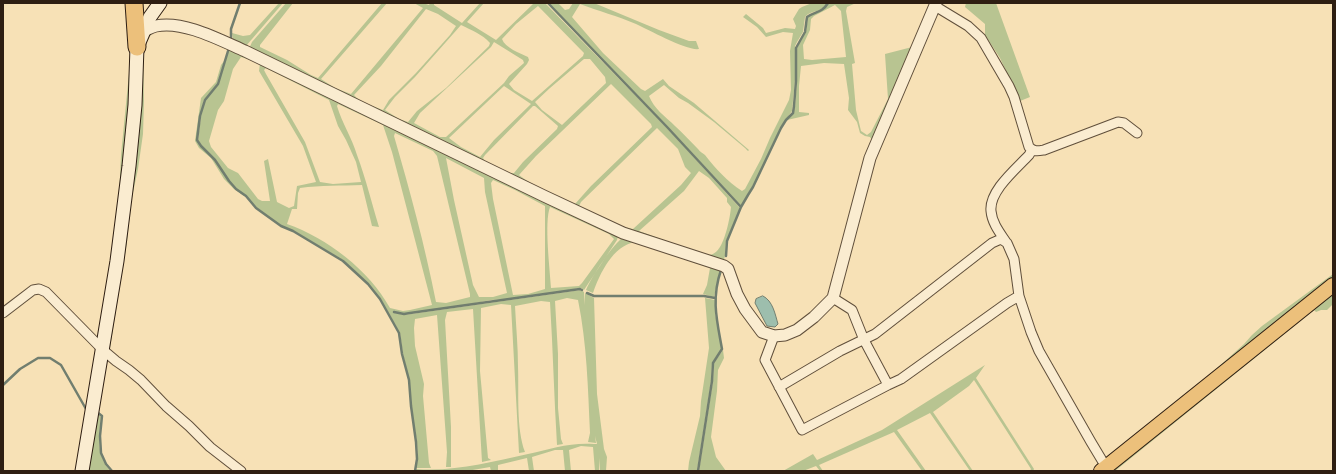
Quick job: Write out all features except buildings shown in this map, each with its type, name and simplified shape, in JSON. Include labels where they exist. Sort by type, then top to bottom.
[{"type":"highway","points":[[134,3],[139,40]]},
{"type":"main road","points":[[82,471],[117,261],[129,166],[139,40],[150,17],[160,3]]},
{"type":"main road","points":[[1104,469],[1333,285]]},
{"type":"street","points":[[139,40],[155,26],[170,25],[206,35],[245,50],[623,233],[724,266],[728,269],[737,294],[745,309],[762,332],[774,336],[785,335],[797,330],[814,317],[833,298],[870,158],[935,4],[968,26],[981,38],[1009,86],[1032,150]]},
{"type":"street","points":[[1032,150],[1044,150],[1118,122],[1124,123],[1137,133]]},
{"type":"street","points":[[1032,150],[997,191],[991,211],[997,230],[1007,243],[1014,259],[1019,296],[1039,351],[1104,469]]},
{"type":"street","points":[[779,387],[840,350],[875,334],[992,243],[1001,239],[1007,243]]},
{"type":"street","points":[[3,313],[33,290],[39,289],[46,292],[103,350],[141,380],[166,406],[210,447],[241,471]]},
{"type":"street","points":[[774,336],[765,360],[802,430],[888,385],[901,380],[1006,303],[1019,296]]},
{"type":"street","points":[[833,298],[852,310],[864,340],[888,385]]},
{"type":"green space","points":[[279,3],[283,3],[246,46],[230,40],[233,39],[232,33],[243,36],[250,35]]},
{"type":"green space","points":[[286,3],[293,3],[260,45],[260,47],[287,60],[318,78],[382,3],[387,3],[321,79],[335,88],[351,94],[423,8],[414,3],[429,5],[430,3],[434,3],[434,5],[462,23],[480,3],[484,3],[467,22],[496,40],[534,3],[545,3],[670,131],[740,208],[726,241],[723,263],[623,232],[249,49],[252,42]],"holes":[[[538,6],[584,53],[583,56],[532,101],[514,90],[509,84],[527,64],[529,60],[528,57],[509,48],[502,39],[516,24]],[[426,9],[438,14],[456,26],[450,35],[416,73],[389,100],[383,110],[363,102],[354,95],[381,66]],[[461,25],[480,35],[490,43],[489,46],[446,88],[417,111],[408,122],[399,119],[385,110],[395,97],[415,77]],[[494,42],[523,60],[524,63],[446,137],[440,137],[414,123],[420,113],[491,47]],[[584,59],[590,59],[605,77],[606,83],[562,125],[542,110],[535,102]],[[611,84],[651,124],[652,127],[591,186],[575,204],[546,191],[519,175],[536,156]],[[504,86],[531,104],[494,140],[480,157],[461,147],[449,138]],[[533,106],[535,106],[558,126],[557,129],[523,162],[514,173],[508,173],[485,161],[483,158]],[[657,128],[678,149],[685,167],[691,173],[681,185],[633,229],[619,226],[579,206],[581,202]],[[699,171],[709,178],[727,198],[727,202],[731,207],[727,230],[720,247],[714,253],[705,255],[639,231],[684,191]]]},
{"type":"green space","points":[[549,3],[558,3],[565,10],[569,9],[573,3],[594,3],[659,30],[689,41],[696,41],[699,49],[686,47],[629,21],[580,4],[572,17],[603,53],[641,89],[645,91],[663,79],[669,86],[694,103],[749,150],[748,151],[714,122],[679,98],[664,85],[649,96],[660,112],[705,155],[731,183],[742,191],[745,189],[761,159],[789,100],[791,90],[790,51],[793,33],[783,32],[766,37],[757,27],[743,17],[746,14],[763,28],[766,33],[785,28],[795,29],[796,26],[793,19],[799,9],[812,3],[827,3],[822,9],[810,13],[805,17],[803,32],[795,46],[795,80],[792,111],[780,128],[756,180],[741,206],[665,124]]},
{"type":"green space","points":[[829,3],[856,3],[847,7],[846,11],[855,63],[852,64],[856,110],[861,131],[867,135],[871,132],[888,99],[885,54],[916,46],[874,143],[870,137],[860,133],[857,122],[848,110],[849,98],[844,64],[824,63],[801,66],[799,112],[809,113],[809,115],[787,120],[793,113],[795,107],[797,48],[806,32],[808,17],[822,10]],"holes":[[[835,5],[841,11],[846,57],[812,60],[804,59],[803,45],[810,30],[811,19]]]},
{"type":"green space","points":[[966,3],[996,3],[1030,97],[1020,101],[1000,58],[985,35],[985,24],[965,7]]},
{"type":"green space","points":[[168,27],[207,37],[618,236],[617,240],[584,290],[581,288],[512,299],[491,300],[444,309],[433,309],[404,314],[393,312],[404,315],[581,290],[584,292],[584,305],[585,293],[594,298],[597,394],[604,449],[607,457],[606,471],[600,471],[599,458],[599,471],[595,471],[593,447],[581,446],[569,450],[571,471],[565,471],[563,450],[555,450],[532,457],[534,471],[529,471],[527,458],[498,465],[498,471],[491,471],[490,467],[467,471],[416,471],[416,469],[430,470],[472,466],[569,445],[597,444],[595,436],[596,443],[588,442],[590,433],[587,366],[578,300],[567,298],[555,301],[558,354],[558,408],[561,439],[563,444],[557,445],[550,302],[541,301],[515,306],[518,352],[518,410],[520,432],[525,452],[519,453],[511,305],[501,304],[481,308],[480,371],[488,458],[491,460],[482,462],[473,309],[447,312],[445,320],[451,427],[451,467],[446,467],[447,452],[437,315],[415,319],[415,346],[424,384],[423,396],[429,463],[431,468],[416,468],[418,459],[417,442],[411,406],[409,379],[400,333],[381,299],[368,283],[343,260],[294,231],[281,226],[256,208],[246,196],[236,189],[229,181],[216,160],[201,145],[198,140],[202,108],[205,100],[218,84],[228,50],[202,38],[180,31],[170,29],[160,30],[153,33],[147,39],[143,49],[143,134],[131,202],[127,242],[109,354],[106,352],[140,46],[148,33]],"holes":[[[241,57],[260,63],[259,71],[303,146],[316,182],[297,186],[294,206],[289,208],[277,202],[268,159],[264,161],[270,201],[262,201],[258,199],[238,173],[228,168],[211,147],[209,141],[218,110],[224,101],[233,69]],[[266,68],[329,100],[338,126],[356,162],[361,182],[333,184],[320,182],[305,142],[264,70]],[[338,104],[383,125],[392,152],[432,305],[403,311],[390,308],[371,281],[346,257],[317,238],[287,224],[292,209],[297,209],[298,193],[300,188],[362,185],[372,226],[379,227],[355,149],[337,106]],[[395,133],[433,151],[437,156],[470,297],[446,303],[436,302],[411,198],[394,136]],[[446,158],[484,178],[485,192],[507,293],[493,297],[479,297],[473,285],[454,200]],[[493,180],[545,206],[545,289],[528,294],[513,295],[491,183]],[[550,207],[609,234],[614,239],[579,286],[551,288],[547,223]]]},
{"type":"green space","points":[[224,61],[217,84],[204,100],[197,140],[200,146],[215,160],[236,189],[246,196],[234,189],[224,179],[211,158],[199,148],[195,141],[201,98],[216,82],[221,65]]},
{"type":"green space","points":[[130,63],[134,64],[119,199],[121,155]]},
{"type":"green space","points":[[624,237],[630,237],[722,267],[714,297],[703,294],[707,285],[710,268],[635,242],[620,249],[608,262],[599,277],[593,293],[586,290],[609,253]]},
{"type":"green space","points":[[1333,274],[1333,281],[1111,458],[1104,459],[1205,379],[1262,326]]},
{"type":"green space","points":[[1333,291],[1333,304],[1327,310],[1316,312],[1314,310],[1115,471],[1108,471]]},
{"type":"green space","points":[[705,298],[715,300],[715,313],[722,349],[712,363],[711,381],[697,471],[688,471],[700,416],[709,348]]},
{"type":"green space","points":[[723,350],[724,358],[718,370],[711,437],[716,457],[726,471],[699,471],[713,381],[714,363]]},
{"type":"green space","points":[[985,365],[976,378],[1034,469],[1033,471],[1030,471],[1031,469],[974,380],[969,386],[933,412],[973,471],[970,471],[930,413],[897,430],[926,471],[922,471],[894,432],[819,465],[823,471],[820,471],[816,466],[803,471],[783,471],[813,454],[817,460],[882,430]]},
{"type":"green space","points":[[98,414],[101,417],[99,439],[100,452],[110,471],[85,471]]},
{"type":"shaded area","points":[[763,296],[769,301],[773,308],[778,324],[775,327],[767,326],[755,303],[756,299]]},
{"type":"waterway","points":[[231,39],[231,29],[240,3]]},
{"type":"waterway","points":[[548,3],[668,128],[741,207],[727,241],[726,256]]},
{"type":"waterway","points":[[741,207],[753,187],[781,128],[793,113],[796,81],[796,48],[805,32],[807,17],[821,10],[828,3]]},
{"type":"waterway","points":[[228,51],[218,84],[205,100],[200,116],[197,140],[215,160],[229,181],[236,189],[246,196],[256,208],[281,226],[293,231],[343,261],[368,284],[380,299],[399,333],[402,354],[409,380],[416,442],[417,459],[415,471]]},
{"type":"waterway","points":[[698,471],[712,381],[713,363],[722,349],[716,310],[716,291],[721,270]]},
{"type":"waterway","points":[[394,312],[404,314],[580,289],[582,290]]},
{"type":"waterway","points":[[587,293],[594,296],[704,296],[715,298]]},
{"type":"waterway","points":[[3,385],[20,369],[38,358],[50,358],[61,365],[86,409]]},
{"type":"waterway","points":[[97,412],[102,416],[100,436],[101,453],[106,464],[112,471]]}]
